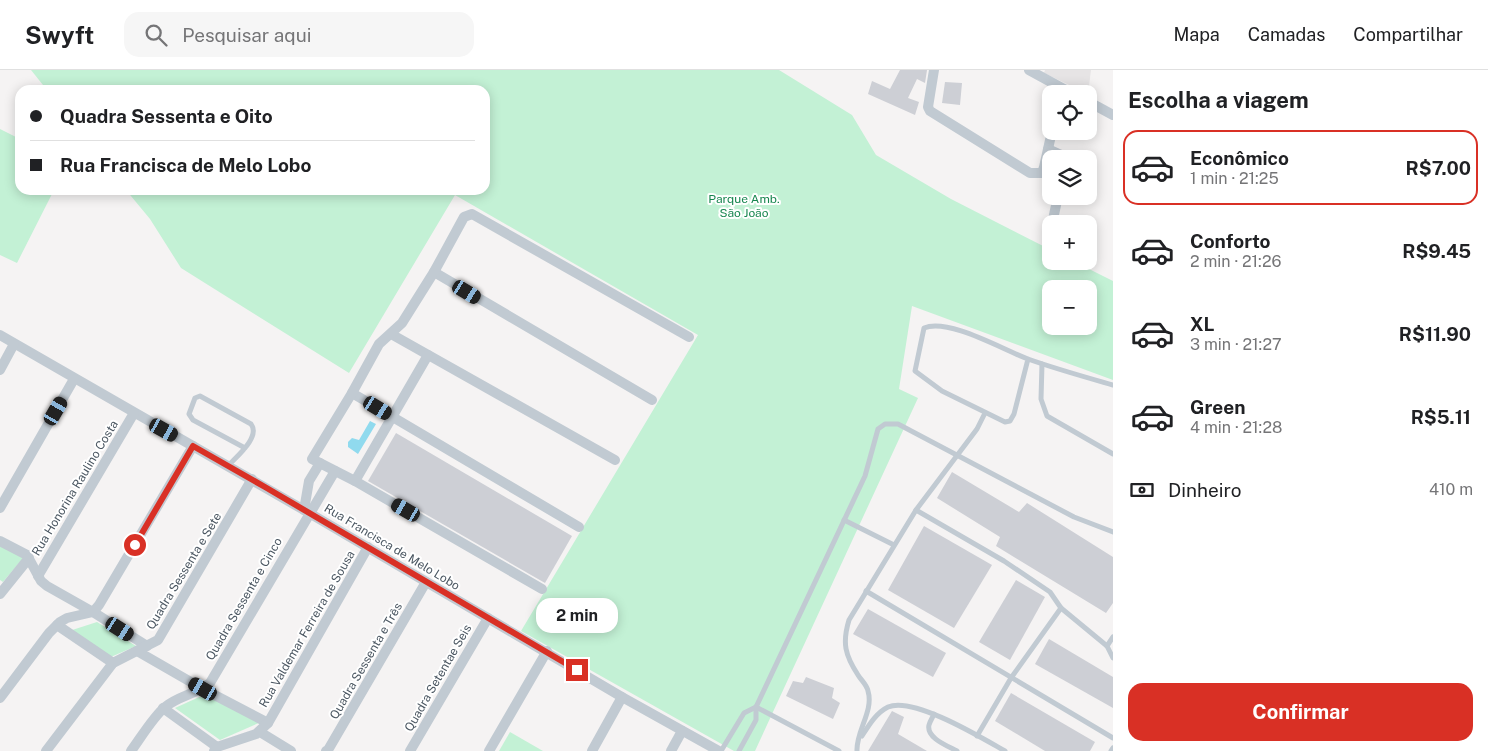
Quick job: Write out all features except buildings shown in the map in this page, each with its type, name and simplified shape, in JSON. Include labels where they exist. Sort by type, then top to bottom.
[{"type":"street","points":[[934,70],[928,107],[930,111],[1030,173],[1042,172],[1050,140]]},
{"type":"street","points":[[1028,70],[1042,73],[1055,85]]},
{"type":"street","points":[[1097,106],[1113,115]]},
{"type":"street","points":[[542,589],[355,481],[312,459],[379,344],[402,323],[434,272],[464,217],[468,215],[476,215],[689,337]]},
{"type":"street","points":[[434,272],[652,400]]},
{"type":"street","points":[[391,334],[615,460]]},
{"type":"street","name":"Rua Francisca de Melo Lobo","points":[[0,335],[307,511],[622,697],[720,751]]},
{"type":"street","points":[[0,370],[14,344]]},
{"type":"street","points":[[355,481],[428,355]]},
{"type":"street","points":[[0,508],[74,379]]},
{"type":"street","points":[[352,393],[579,527]]},
{"type":"street","name":"Rua Honorina Raulino Costa","points":[[38,576],[134,413]]},
{"type":"street","points":[[0,698],[57,625],[67,618],[93,612],[106,594],[193,446]]},
{"type":"street","points":[[307,511],[309,482],[320,463]]},
{"type":"street","name":"Quadra Sessenta e Cinco","points":[[203,689],[210,683],[307,511],[335,471]]},
{"type":"street","name":"Quadra Sessenta e Sete","points":[[46,751],[113,663],[123,656],[158,640],[252,479]]},
{"type":"street","points":[[0,541],[24,553],[29,558],[41,581],[55,592],[93,612],[147,646]]},
{"type":"street","name":"Rua Valdemar Ferreira de Sousa","points":[[260,732],[268,723],[368,547]]},
{"type":"street","points":[[0,594],[29,558]]},
{"type":"street","name":"Quadra Sessenta e Três","points":[[331,751],[426,582]]},
{"type":"street","name":"Quadra Setentae Seis","points":[[410,751],[488,618]]},
{"type":"street","points":[[57,625],[113,663]]},
{"type":"street","points":[[137,651],[203,689],[268,723]]},
{"type":"street","points":[[489,751],[546,651]]},
{"type":"street","points":[[131,751],[164,708],[177,699],[203,689]]},
{"type":"street","points":[[592,751],[622,697]]},
{"type":"street","points":[[164,708],[215,749],[260,732],[291,751]]},
{"type":"street","points":[[671,751],[682,731]]},
{"type":"lane","points":[[1028,359],[1014,414],[1010,421],[1005,422],[942,390],[915,371],[924,328],[931,325],[963,332],[1042,364],[1113,385]]},
{"type":"lane","points":[[1042,364],[1041,399],[1047,416],[1113,454]]},
{"type":"lane","points":[[228,466],[245,448],[254,433],[254,427],[200,396],[195,398],[189,414],[193,420],[245,448]]},
{"type":"lane","points":[[857,751],[869,704],[868,690],[852,666],[845,647],[844,636],[849,620],[916,510],[956,454],[977,429],[985,413]]},
{"type":"lane","points":[[738,751],[756,720],[756,707],[865,476],[878,429],[885,424],[898,424],[1074,517],[1113,532]]},
{"type":"lane","points":[[916,510],[1004,561],[1050,592],[1061,608],[1107,646],[1113,658]]},
{"type":"lane","points":[[844,520],[894,545]]},
{"type":"lane","points":[[866,591],[1113,738]]},
{"type":"lane","points":[[977,736],[1011,678],[1061,608]]},
{"type":"lane","points":[[1107,646],[1113,637]]},
{"type":"lane","points":[[859,740],[878,714],[889,707],[901,704],[934,714],[1005,751]]},
{"type":"lane","points":[[720,751],[744,713],[756,707]]},
{"type":"lane","points":[[756,707],[838,751]]},
{"type":"lane","points":[[934,714],[929,725],[929,731],[932,736],[957,751]]},
{"type":"shaded area","points":[[1045,70],[1091,70],[1089,85],[1069,85],[1044,73]]},
{"type":"green space","name":"Parque Amb. São João","points":[[31,70],[779,70],[852,115],[876,155],[951,199],[1042,245],[1042,270],[1091,270],[1113,281],[1113,380],[912,306],[899,389],[918,398],[755,751],[734,751],[521,631],[698,335],[455,195],[490,195],[490,85],[43,85]]},
{"type":"green space","points":[[0,129],[15,136],[15,195],[51,195],[17,263],[0,255]]},
{"type":"green space","name":"Parque Amb. São João","points":[[130,195],[455,195],[349,373],[181,268],[150,219]]},
{"type":"green space","points":[[0,544],[24,557],[3,582],[0,580]]},
{"type":"green space","points":[[97,622],[136,646],[104,660],[66,632]]},
{"type":"green space","points":[[208,693],[261,722],[220,740],[175,708]]},
{"type":"green space","points":[[510,732],[543,751],[499,751]]},
{"type":"water","points":[[370,421],[376,424],[358,454],[348,447],[348,442],[352,438],[359,440]]},
{"type":"route","points":[[135,545],[193,446],[577,670]]}]
